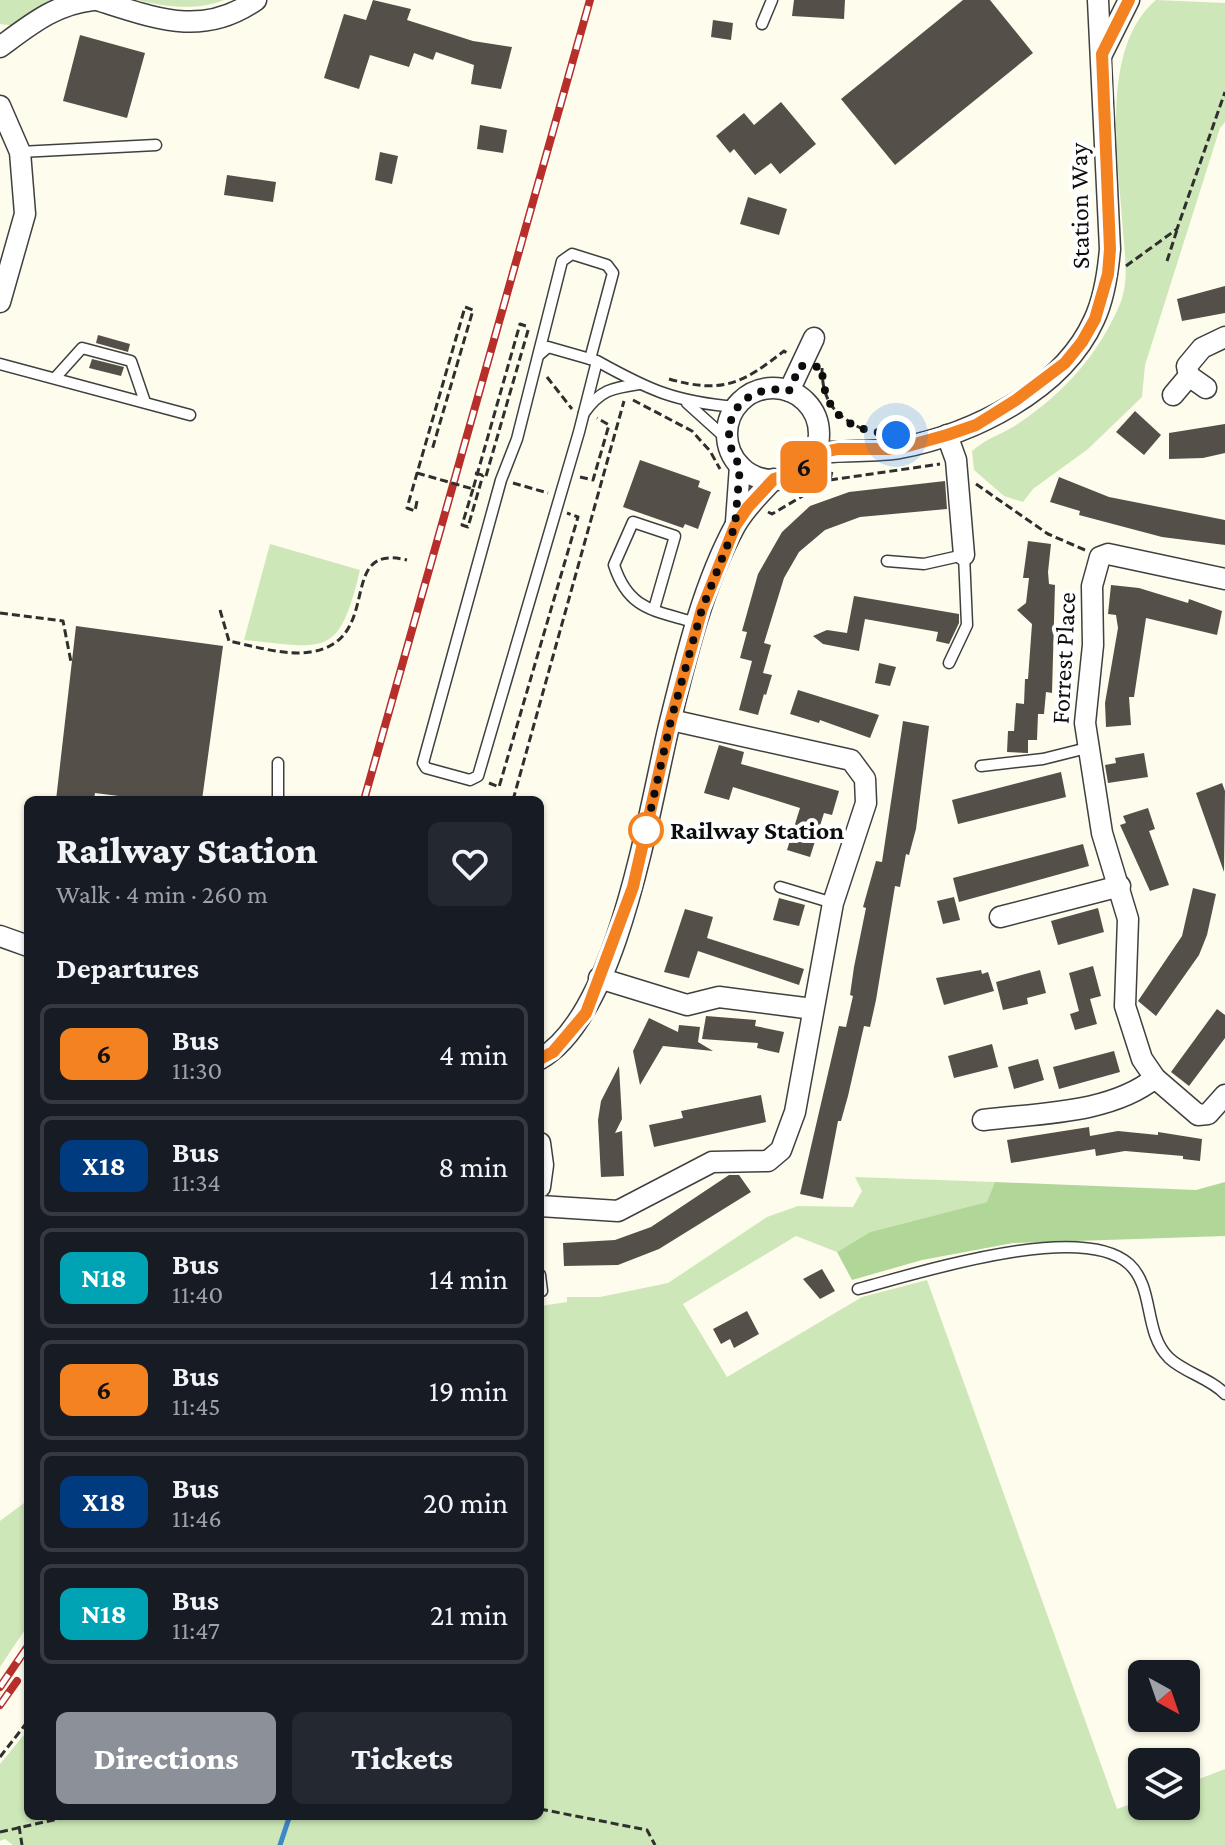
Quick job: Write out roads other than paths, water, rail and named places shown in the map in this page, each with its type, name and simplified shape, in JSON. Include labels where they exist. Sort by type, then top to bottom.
[{"type":"street","points":[[0,47],[49,12],[70,2],[95,0],[155,18],[195,24],[227,16],[256,0]]},
{"type":"street","name":"Station Way","points":[[814,454],[867,440],[897,449],[976,425],[1065,363],[1095,319],[1108,267],[1098,0]]},
{"type":"street","name":"Station Way","points":[[1102,54],[1129,0]]},
{"type":"street","points":[[0,106],[20,152],[25,214],[0,302]]},
{"type":"street","points":[[1173,395],[1198,382],[1187,366],[1202,348],[1225,337]]},
{"type":"street","points":[[789,391],[814,338]]},
{"type":"street","points":[[731,469],[774,479],[797,472],[814,454],[818,443],[817,420],[811,407],[789,391],[766,389],[754,392],[736,407],[730,417],[728,440],[735,526]]},
{"type":"street","points":[[817,420],[867,440]]},
{"type":"street","points":[[947,435],[956,460],[964,555]]},
{"type":"street","points":[[544,1057],[553,1052],[586,1013],[633,887],[671,720],[698,624],[735,526],[774,479]]},
{"type":"street","name":"Forrest Place","points":[[1225,579],[1108,554],[1100,557],[1092,586],[1093,645],[1085,697],[1087,748],[1102,833],[1120,886],[1130,939],[1125,1006],[1137,1050],[1155,1078],[1198,1115],[1214,1110],[1225,1095]]},
{"type":"street","points":[[544,1206],[618,1211],[712,1162],[768,1161],[781,1150],[795,1112],[833,903],[866,803],[865,779],[851,760],[671,720]]},
{"type":"street","points":[[1000,917],[1120,886]]},
{"type":"street","points":[[0,936],[24,945]]},
{"type":"street","points":[[599,978],[687,1005],[719,997],[813,1009]]},
{"type":"street","points":[[983,1120],[1106,1101],[1130,1095],[1155,1078]]},
{"type":"lane","points":[[762,24],[772,0]]},
{"type":"lane","points":[[20,152],[156,145]]},
{"type":"lane","points":[[572,254],[607,265],[613,273],[582,415],[478,776],[474,778],[426,768],[423,763],[501,480],[540,354],[562,261],[572,254]]},
{"type":"lane","points":[[540,354],[548,347],[593,360],[639,384],[687,403],[736,407]]},
{"type":"lane","points":[[55,378],[82,348],[131,361],[145,402]]},
{"type":"lane","points":[[0,364],[190,415]]},
{"type":"lane","points":[[582,415],[597,395],[611,387],[639,384]]},
{"type":"lane","points":[[687,403],[728,440]]},
{"type":"lane","points":[[654,609],[675,536],[633,522],[614,565],[621,587],[635,603],[698,624]]},
{"type":"lane","points":[[887,561],[924,564],[964,555],[967,625],[949,663]]},
{"type":"lane","points":[[981,766],[1035,761],[1087,748]]},
{"type":"lane","points":[[278,763],[278,796]]},
{"type":"lane","points":[[780,887],[833,903]]},
{"type":"lane","points":[[858,1289],[1019,1251],[1062,1247],[1107,1251],[1120,1257],[1140,1278],[1155,1337],[1169,1358],[1225,1394]]},
{"type":"waterway","points":[[280,1845],[288,1820]]},
{"type":"railway","points":[[365,796],[590,0]]},
{"type":"railway","points":[[0,1687],[24,1652]]},
{"type":"railway","points":[[0,1705],[17,1681]]},
{"type":"place","name":"Railway Station","points":[[646,830]]}]
